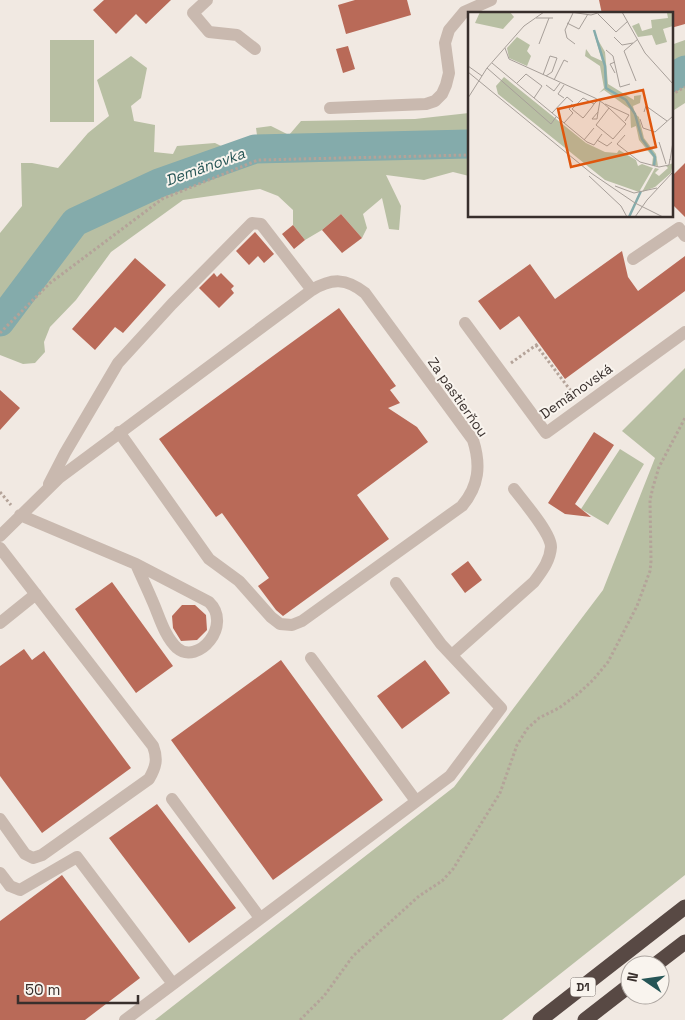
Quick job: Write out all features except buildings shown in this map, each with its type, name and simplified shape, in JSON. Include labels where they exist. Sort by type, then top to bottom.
[{"type":"highway","points":[[626,954],[685,898]]},
{"type":"highway","name":"D1","points":[[540,1020],[685,907]]},
{"type":"highway","points":[[669,955],[685,942]]},
{"type":"highway","name":"D1","points":[[585,1020],[620,993]]},
{"type":"street","points":[[207,0],[193,13],[209,32],[237,35],[255,49]]},
{"type":"street","points":[[330,108],[426,104],[435,100],[442,94],[449,73],[445,43],[449,30],[464,12],[491,0]]},
{"type":"street","points":[[46,488],[118,364],[172,304],[252,223],[261,224],[312,290]]},
{"type":"street","points":[[633,260],[679,228],[685,236]]},
{"type":"street","name":"Za pastierňou","points":[[0,536],[46,488],[119,432],[312,290],[324,283],[339,281],[365,292],[473,440],[479,463],[478,474],[468,498],[454,511],[302,621],[292,625],[280,624],[271,617],[239,581],[209,559],[119,432]]},
{"type":"street","name":"Demänovská","points":[[465,323],[546,433],[685,332]]},
{"type":"street","points":[[452,656],[534,582],[549,558],[551,545],[546,534],[514,489]]},
{"type":"street","points":[[20,515],[136,564],[209,602],[216,608],[218,621],[214,636],[197,652],[188,653],[178,649],[172,641],[136,564]]},
{"type":"street","points":[[0,548],[153,746],[157,757],[155,769],[149,779],[42,855],[33,858],[25,854],[0,819]]},
{"type":"street","points":[[125,1020],[450,776],[501,708],[441,644],[396,583]]},
{"type":"street","points":[[0,623],[36,594]]},
{"type":"street","points":[[311,658],[416,801]]},
{"type":"street","points":[[172,800],[260,918]]},
{"type":"street","points":[[0,873],[10,886],[20,890],[77,857],[173,984]]},
{"type":"path","points":[[672,94],[685,87]]},
{"type":"path","points":[[0,333],[50,283],[162,198],[258,160],[468,155]]},
{"type":"path","points":[[501,371],[537,344],[571,391]]},
{"type":"path","points":[[300,1020],[324,996],[353,956],[420,896],[442,881],[453,869],[500,792],[517,745],[528,729],[539,718],[558,708],[579,693],[608,662],[637,606],[650,571],[650,500],[659,467],[685,418]]},
{"type":"green space","points":[[50,40],[94,40],[94,122],[50,122]]},
{"type":"green space","points":[[685,40],[685,103],[672,111],[672,45]]},
{"type":"green space","points":[[131,56],[147,68],[141,98],[131,106],[134,121],[155,125],[154,152],[173,154],[177,146],[215,143],[250,160],[260,157],[256,128],[271,126],[289,135],[301,121],[415,119],[468,113],[468,176],[453,172],[424,180],[386,175],[401,206],[399,230],[389,229],[382,198],[363,214],[367,228],[362,238],[341,214],[322,230],[305,240],[293,225],[293,210],[278,196],[260,189],[183,200],[111,252],[76,300],[50,327],[44,342],[45,352],[35,363],[23,364],[0,355],[0,233],[22,206],[21,163],[58,168],[88,133],[109,116],[97,80]]},
{"type":"green space","points":[[685,368],[685,875],[502,1020],[155,1020],[454,787],[603,590],[655,458],[622,431]]},
{"type":"green space","points":[[620,449],[644,464],[608,525],[581,509]]},
{"type":"waterway","name":"Demänovka","points":[[672,77],[685,70]]},
{"type":"waterway","name":"Demänovka","points":[[0,322],[75,222],[159,183],[255,149],[468,144]]}]
